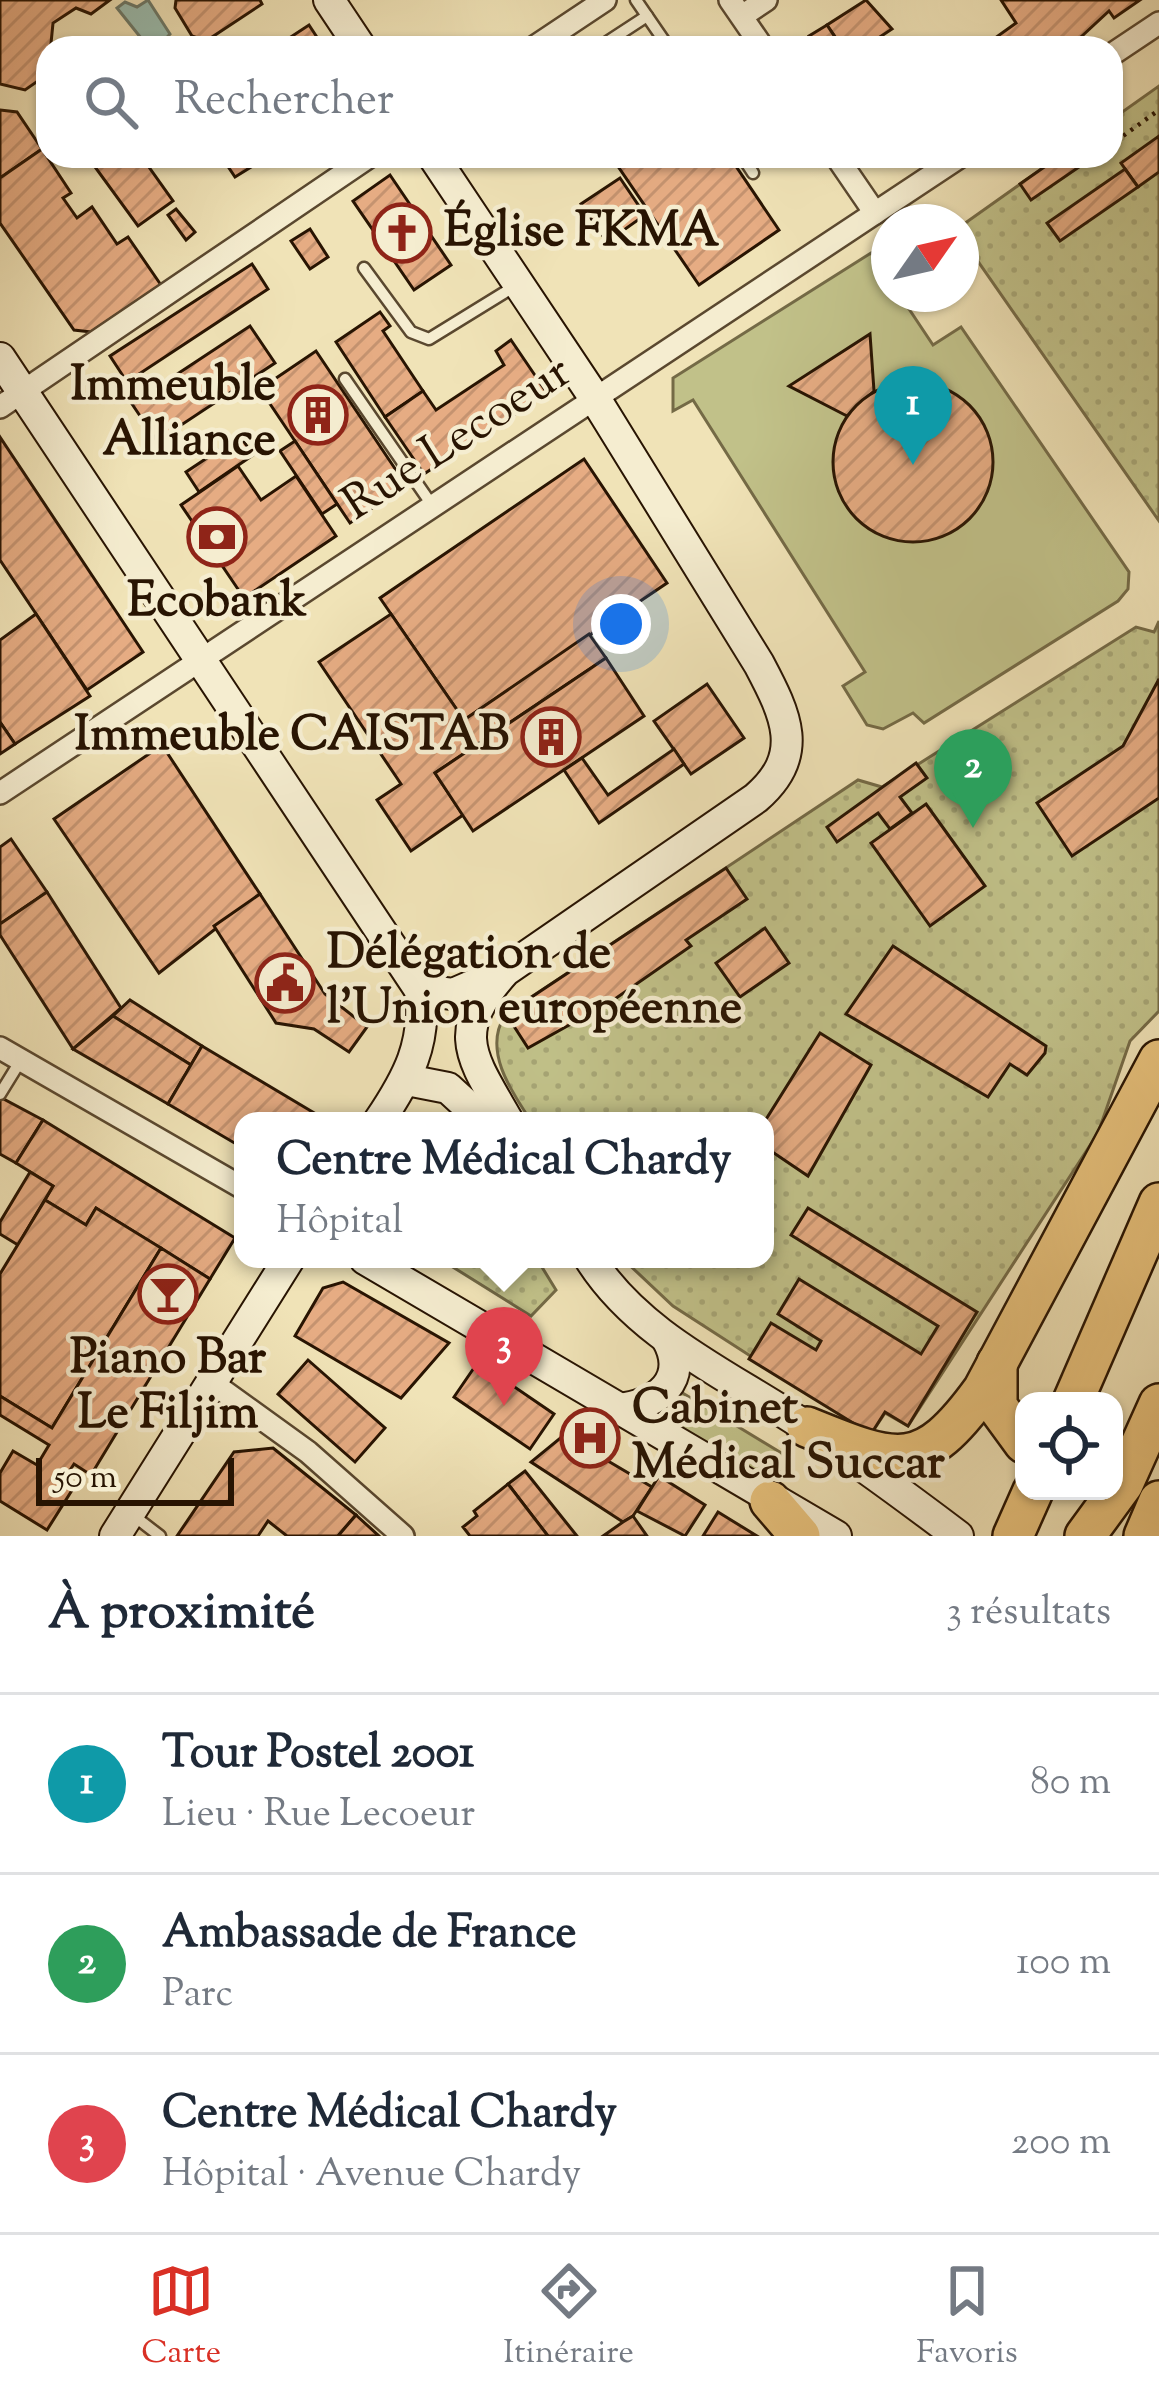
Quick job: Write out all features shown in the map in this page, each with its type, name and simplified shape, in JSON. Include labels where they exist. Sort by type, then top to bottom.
[{"type":"highway","points":[[807,1427],[853,1445],[915,1454],[951,1434],[997,1364],[1159,1060]]},
{"type":"highway","points":[[1076,1392],[1159,1203]]},
{"type":"highway","points":[[997,1364],[998,1406],[1015,1430]]},
{"type":"highway","points":[[1085,1536],[1102,1517],[1128,1452],[1159,1404]]},
{"type":"highway","points":[[1013,1536],[1029,1500]]},
{"type":"highway","points":[[770,1501],[800,1536]]},
{"type":"street","points":[[329,0],[353,36]]},
{"type":"street","points":[[551,36],[605,0]]},
{"type":"street","points":[[755,36],[736,8],[766,0]]},
{"type":"street","points":[[1123,47],[1159,22]]},
{"type":"street","points":[[11,399],[352,168]]},
{"type":"street","points":[[420,990],[453,994],[505,971],[756,798],[780,778],[785,754],[781,705],[770,684],[596,400],[441,168]]},
{"type":"street","points":[[844,168],[871,207]]},
{"type":"street","name":"Rue Lecoeur","points":[[889,204],[943,168]]},
{"type":"street","name":"Rue Lecoeur","points":[[0,793],[871,216]]},
{"type":"street","points":[[0,358],[11,399],[198,660],[420,990],[420,1043],[407,1079],[385,1112]]},
{"type":"street","points":[[504,1112],[468,1038],[471,1015],[505,971]]},
{"type":"street","points":[[0,1048],[234,1183]]},
{"type":"street","points":[[407,1079],[448,1088],[474,1112]]},
{"type":"street","points":[[123,1524],[283,1268]]},
{"type":"street","points":[[379,1268],[836,1536]]},
{"type":"street","points":[[597,1268],[621,1298],[667,1339],[807,1427],[958,1536]]},
{"type":"street","points":[[618,1408],[650,1403],[668,1389],[676,1370],[667,1339]]},
{"type":"street","points":[[212,1382],[308,1452],[403,1536]]},
{"type":"lane","points":[[636,0],[661,36]]},
{"type":"lane","points":[[616,36],[647,16]]},
{"type":"lane","points":[[750,168],[754,173]]},
{"type":"lane","points":[[364,268],[412,332],[429,339],[517,284]]},
{"type":"lane","points":[[345,379],[432,505]]},
{"type":"lane","points":[[0,1094],[21,1060]]},
{"type":"lane","points":[[123,1524],[160,1536]]},
{"type":"path","points":[[1123,136],[1159,110]]},
{"type":"green space","points":[[1159,86],[1159,521],[979,263],[979,213],[1043,168],[1123,168],[1123,112]]},
{"type":"green space","points":[[871,253],[871,312],[911,312],[933,345],[961,327],[1129,572],[1128,589],[1118,601],[924,723],[913,713],[883,729],[867,725],[843,686],[865,672],[693,400],[673,411],[673,378]]},
{"type":"green space","points":[[1159,621],[1159,1011],[1130,1041],[1098,1133],[908,1426],[885,1413],[871,1434],[673,1306],[633,1268],[774,1268],[774,1112],[525,1112],[502,1069],[499,1027],[506,1014],[858,780],[882,787],[1136,627],[1154,632]]},
{"type":"green space","points":[[454,1268],[543,1268],[556,1290],[531,1316]]},
{"type":"green space","points":[[676,1389],[788,1457],[773,1483],[659,1415]]},
{"type":"shaded area","points":[[148,0],[170,34],[139,36],[117,8],[125,2],[137,7]]},
{"type":"building","points":[[0,0],[110,0],[91,14],[76,8],[53,23],[52,36],[36,36],[36,82],[25,90],[0,84]]},
{"type":"building","points":[[176,0],[260,0],[262,4],[214,36],[192,36],[175,8]]},
{"type":"building","points":[[866,0],[892,29],[881,36],[835,36],[827,25]]},
{"type":"building","points":[[1001,0],[1140,0],[1114,18],[1109,11],[1082,36],[998,36],[1016,23]]},
{"type":"building","points":[[309,25],[316,36],[292,36]]},
{"type":"building","points":[[827,25],[834,36],[809,36]]},
{"type":"building","points":[[0,110],[17,112],[36,140],[36,153],[0,178]]},
{"type":"building","points":[[1159,136],[1159,172],[1138,187],[1123,162]]},
{"type":"building","points":[[36,153],[36,168],[55,168],[71,193],[63,198],[77,218],[92,207],[117,244],[128,237],[161,285],[91,332],[74,330],[0,223],[0,178]]},
{"type":"building","points":[[96,168],[150,168],[173,201],[138,226]]},
{"type":"building","points":[[229,168],[250,168],[235,177]]},
{"type":"building","points":[[619,168],[737,168],[779,230],[699,285]]},
{"type":"building","points":[[1043,168],[1078,168],[1031,200],[1020,184]]},
{"type":"building","points":[[1125,169],[1138,187],[1060,241],[1047,223]]},
{"type":"building","name":"Église FKMA","points":[[390,175],[451,265],[414,290],[353,201]]},
{"type":"building","points":[[620,178],[645,215],[607,242],[581,204]]},
{"type":"building","points":[[176,209],[195,232],[186,240],[168,215]]},
{"type":"building","points":[[310,229],[328,257],[310,269],[291,241]]},
{"type":"building","points":[[252,264],[268,289],[127,382],[110,356]]},
{"type":"building","points":[[380,312],[390,326],[383,331],[423,391],[385,417],[336,342]]},
{"type":"building","points":[[250,326],[275,363],[157,441],[132,404]]},
{"type":"building","points":[[870,334],[874,391],[847,416],[789,386]]},
{"type":"building","points":[[511,340],[547,393],[424,474],[385,417],[423,391],[436,410],[504,365],[496,351]]},
{"type":"building","name":"Immeuble Alliance","points":[[316,351],[406,485],[350,523],[260,389]]},
{"type":"building","points":[[913,382],[944,388],[970,405],[987,431],[993,462],[987,493],[970,519],[944,536],[913,542],[882,536],[856,519],[839,493],[833,462],[839,431],[856,405],[882,388]]},
{"type":"building","points":[[240,436],[253,455],[199,492],[186,472]]},
{"type":"building","points":[[0,437],[143,652],[87,690],[0,560]]},
{"type":"building","points":[[295,441],[337,504],[322,514],[280,451]]},
{"type":"building","points":[[584,459],[667,583],[464,720],[380,598]]},
{"type":"building","points":[[238,466],[261,500],[296,476],[336,536],[244,598],[181,505]]},
{"type":"building","points":[[36,614],[90,696],[15,744],[0,722],[0,640]]},
{"type":"building","points":[[391,614],[464,720],[589,634],[606,658],[435,773],[463,815],[411,851],[377,800],[401,784],[319,662]]},
{"type":"building","name":"Immeuble CAISTAB","points":[[606,658],[644,716],[473,831],[435,773]]},
{"type":"building","points":[[1159,679],[1159,798],[1072,856],[1037,803],[1123,746]]},
{"type":"building","points":[[707,684],[744,738],[691,774],[654,721]]},
{"type":"building","points":[[0,722],[15,744],[0,754]]},
{"type":"building","points":[[162,745],[260,894],[159,973],[54,819]]},
{"type":"building","points":[[674,749],[684,764],[599,823],[564,770],[582,758],[608,795]]},
{"type":"building","points":[[916,763],[927,778],[900,797],[912,813],[890,829],[878,813],[837,842],[827,827]]},
{"type":"building","points":[[926,804],[985,886],[930,926],[871,843]]},
{"type":"building","points":[[11,839],[47,892],[0,924],[0,847]]},
{"type":"building","points":[[726,868],[747,899],[686,940],[691,946],[612,1001],[528,1048],[506,1014]]},
{"type":"building","points":[[47,892],[121,1008],[73,1049],[0,935],[0,924]]},
{"type":"building","points":[[260,894],[325,994],[367,1027],[349,1052],[314,1029],[276,1023],[214,926]]},
{"type":"building","points":[[765,928],[789,963],[740,997],[716,963]]},
{"type":"building","points":[[893,946],[1046,1046],[1027,1075],[1010,1064],[988,1097],[846,1014]]},
{"type":"building","points":[[130,1000],[202,1046],[191,1065],[113,1016]]},
{"type":"building","points":[[113,1016],[191,1065],[168,1104],[73,1049]]},
{"type":"building","points":[[820,1033],[871,1065],[808,1176],[774,1153],[771,1112]]},
{"type":"building","points":[[202,1046],[313,1112],[234,1112],[234,1143],[168,1104]]},
{"type":"building","points":[[0,1097],[43,1120],[16,1163],[0,1154]]},
{"type":"building","points":[[43,1120],[234,1240],[210,1279],[96,1208],[86,1225],[45,1200],[53,1186],[16,1163]]},
{"type":"building","points":[[30,1172],[53,1186],[18,1245],[0,1234],[0,1222]]},
{"type":"building","points":[[45,1200],[86,1225],[96,1208],[161,1248],[52,1428],[0,1396],[0,1274]]},
{"type":"building","points":[[808,1208],[977,1312],[908,1426],[885,1412],[871,1434],[749,1359],[771,1323],[816,1350],[821,1341],[778,1314],[799,1279],[921,1354],[938,1326],[791,1235]]},
{"type":"building","points":[[161,1248],[210,1279],[91,1475],[74,1464],[63,1481],[74,1487],[47,1530],[0,1501],[0,1473],[13,1451],[37,1465],[49,1445],[0,1415],[0,1396],[52,1428]]},
{"type":"building","points":[[343,1282],[449,1343],[401,1398],[295,1336],[323,1288]]},
{"type":"building","points":[[308,1360],[385,1428],[355,1462],[278,1394]]},
{"type":"building","points":[[478,1362],[554,1414],[530,1449],[454,1397]]},
{"type":"building","points":[[564,1435],[652,1487],[633,1516],[623,1522],[531,1462]]},
{"type":"building","points":[[273,1448],[356,1515],[338,1536],[287,1536],[268,1521],[258,1536],[177,1536],[234,1452]]},
{"type":"building","points":[[525,1471],[577,1536],[548,1536],[508,1484]]},
{"type":"building","points":[[659,1476],[705,1505],[685,1536],[637,1511]]},
{"type":"building","points":[[508,1484],[548,1536],[470,1536],[463,1527],[477,1516],[474,1511]]},
{"type":"building","points":[[718,1512],[757,1536],[703,1536]]},
{"type":"building","points":[[356,1515],[379,1536],[338,1536]]},
{"type":"building","points":[[633,1516],[647,1536],[603,1536],[623,1522]]},
{"type":"place","name":"Église FKMA","points":[[402,233]]},
{"type":"place","name":"Immeuble Alliance","points":[[318,415]]},
{"type":"place","name":"Tour Postel 2001","points":[[913,465]]},
{"type":"place","name":"Ecobank","points":[[217,537]]},
{"type":"place","name":"Immeuble CAISTAB","points":[[551,737]]},
{"type":"place","name":"Ambassade de France","points":[[973,828]]},
{"type":"place","name":"Délégation de l’Union européenne","points":[[285,983]]},
{"type":"place","name":"Piano Bar Le Filjim","points":[[168,1294]]},
{"type":"place","name":"Centre Médical Chardy","points":[[504,1406]]},
{"type":"place","name":"Cabinet Médical Succar","points":[[590,1438]]}]
